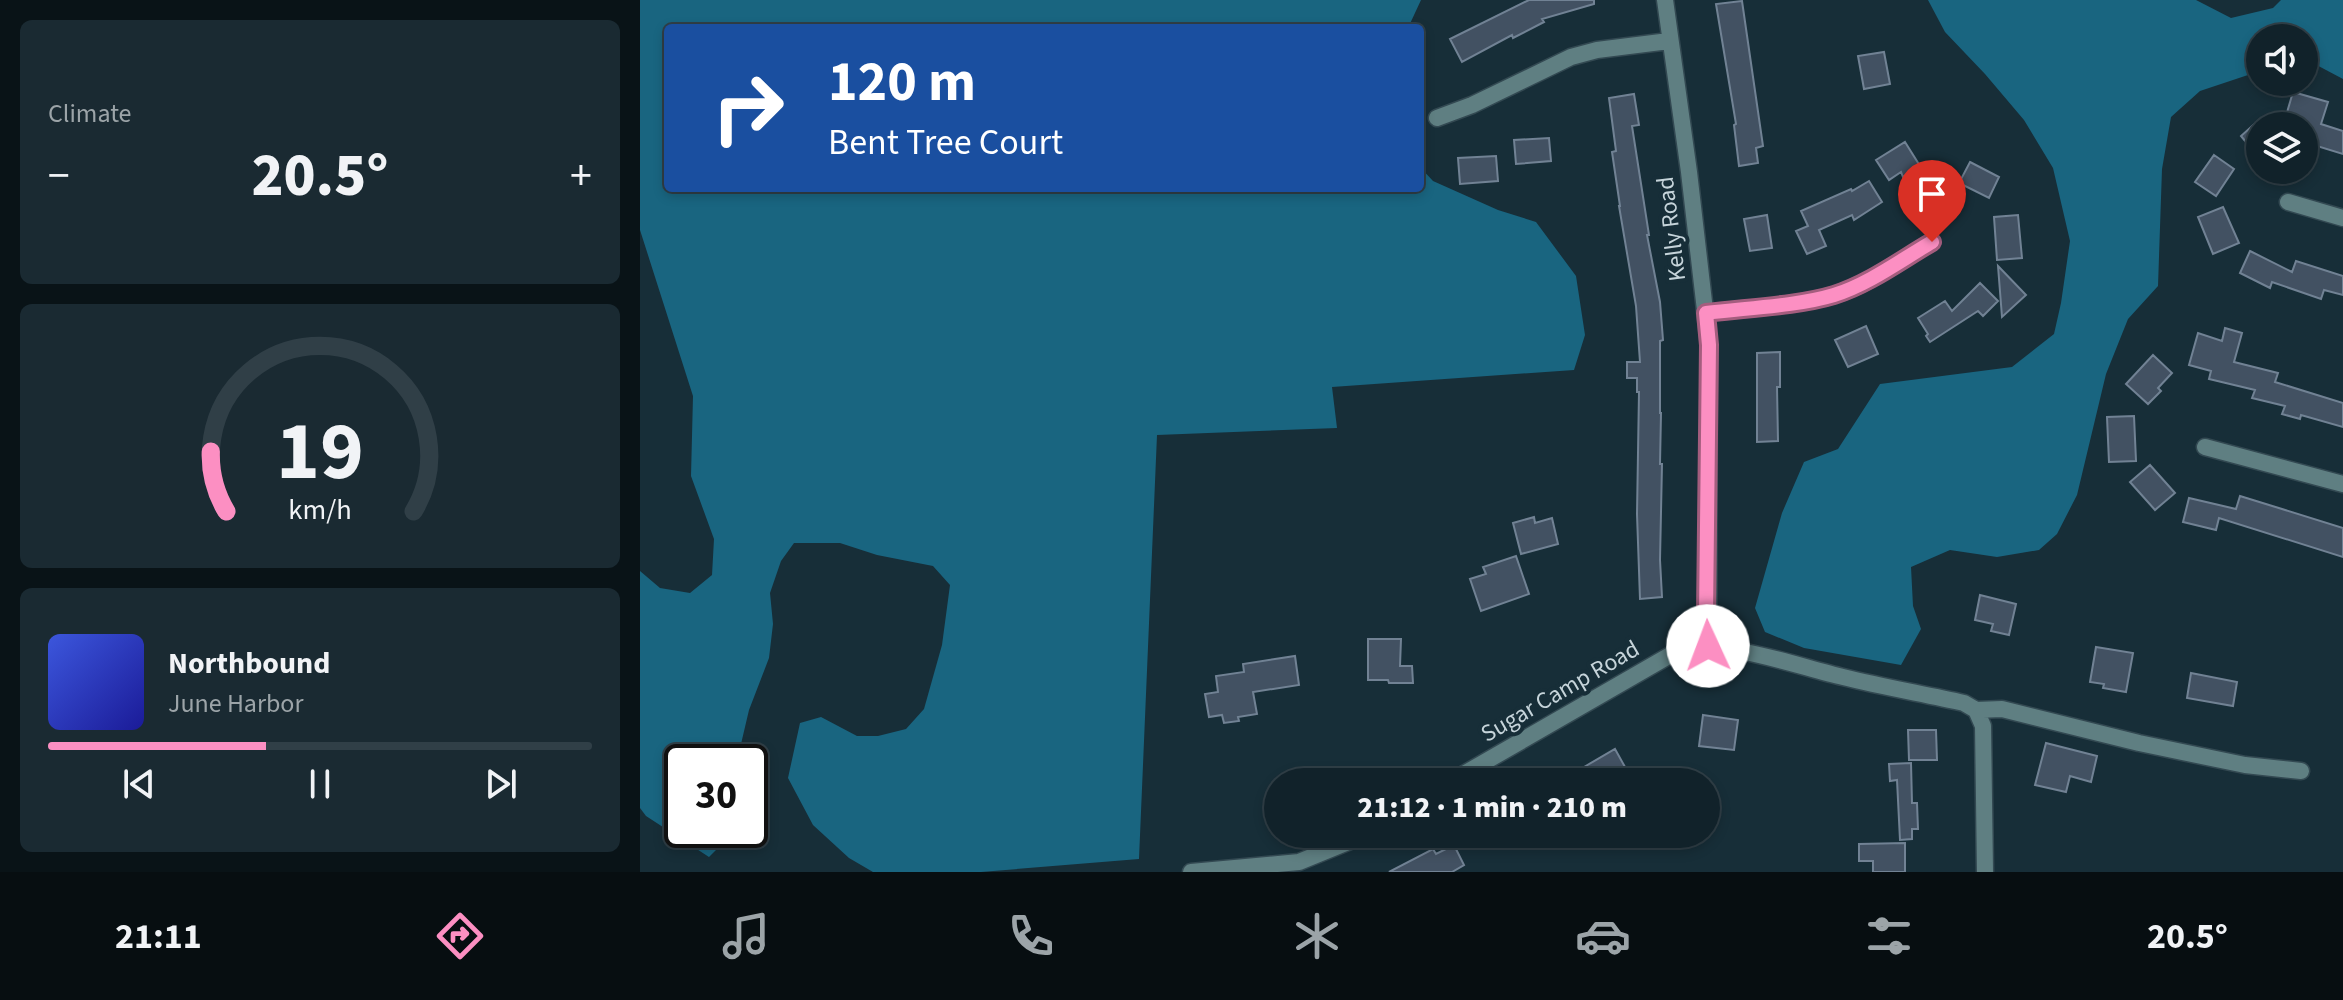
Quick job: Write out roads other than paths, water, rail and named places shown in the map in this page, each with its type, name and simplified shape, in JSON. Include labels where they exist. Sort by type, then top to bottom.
[{"type":"street","name":"Kelly Road","points":[[1665,0],[1709,345],[1708,646]]},
{"type":"street","points":[[1437,118],[1472,105],[1571,57],[1597,50],[1669,41]]},
{"type":"street","points":[[2288,202],[2343,218]]},
{"type":"street","points":[[1706,313],[1836,294],[1932,242]]},
{"type":"street","points":[[2205,447],[2343,484]]},
{"type":"street","name":"Sugar Camp Road","points":[[1474,768],[1679,650],[1708,646],[1964,703],[1976,710],[2002,709],[2245,765],[2301,771]]},
{"type":"street","points":[[1976,710],[1983,726],[1985,872]]},
{"type":"street","points":[[1191,872],[1299,862],[1333,848]]}]
